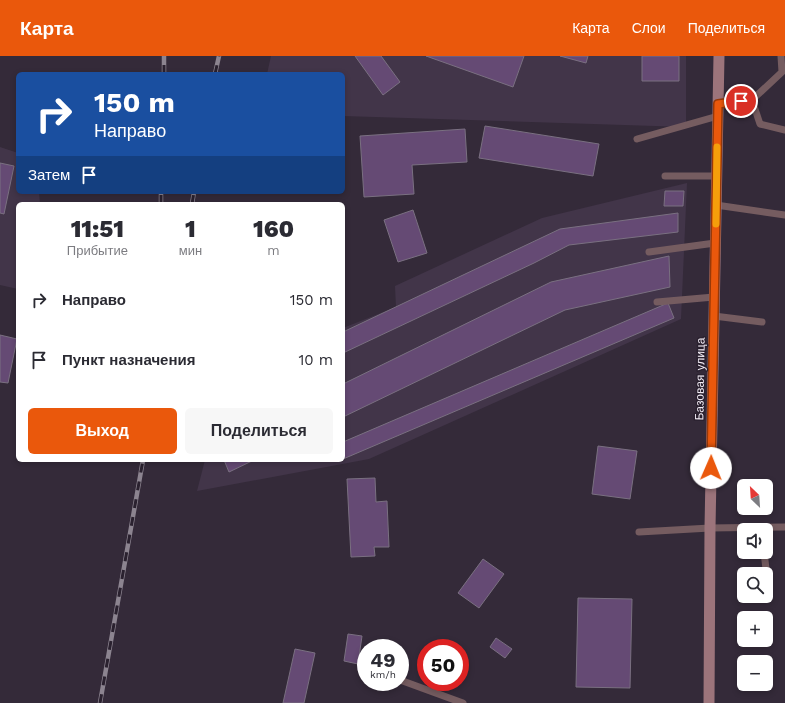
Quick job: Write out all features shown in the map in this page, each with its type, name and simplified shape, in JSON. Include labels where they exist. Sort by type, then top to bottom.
[{"type":"main road","name":"Базовая улица","points":[[709,703],[710,528],[719,56]]},
{"type":"lane","points":[[718,104],[752,100],[782,72],[781,56]]},
{"type":"lane","points":[[752,100],[760,124],[785,130]]},
{"type":"lane","points":[[637,139],[718,116]]},
{"type":"lane","points":[[665,176],[717,176]]},
{"type":"lane","points":[[716,205],[785,215]]},
{"type":"lane","points":[[649,252],[715,243]]},
{"type":"lane","points":[[657,302],[714,296]]},
{"type":"lane","points":[[714,316],[762,322]]},
{"type":"lane","points":[[773,528],[785,527]]},
{"type":"lane","points":[[638,532],[710,528],[737,529]]},
{"type":"lane","points":[[409,683],[463,703]]},
{"type":"shaded area","points":[[271,56],[686,56],[686,127],[345,116],[345,72],[267,72]]},
{"type":"shaded area","points":[[0,147],[16,152],[16,194],[39,194],[40,202],[16,202],[16,289],[0,285]]},
{"type":"shaded area","points":[[687,183],[681,319],[369,459],[197,491],[204,462],[345,462],[345,327],[396,307],[395,286],[542,218]]},
{"type":"building","points":[[355,56],[381,56],[400,82],[383,95]]},
{"type":"building","points":[[426,56],[524,56],[513,87]]},
{"type":"building","points":[[560,56],[588,56],[586,63]]},
{"type":"building","points":[[642,56],[679,56],[679,81],[642,81]]},
{"type":"building","points":[[485,126],[599,144],[593,176],[479,158]]},
{"type":"building","points":[[465,129],[467,162],[412,165],[414,194],[364,197],[360,136]]},
{"type":"building","points":[[0,163],[14,166],[4,214],[0,213]]},
{"type":"building","points":[[665,191],[684,191],[683,206],[664,206]]},
{"type":"building","points":[[413,210],[427,253],[398,262],[384,220]]},
{"type":"building","points":[[678,213],[678,232],[569,245],[345,352],[345,331],[560,229]]},
{"type":"building","points":[[669,256],[670,287],[565,310],[345,416],[345,383],[551,282]]},
{"type":"building","points":[[668,303],[674,318],[345,458],[345,441]]},
{"type":"building","points":[[0,335],[16,339],[16,344],[8,383],[0,382]]},
{"type":"building","points":[[598,446],[637,451],[630,499],[592,494]]},
{"type":"building","points":[[225,462],[250,462],[229,472]]},
{"type":"building","points":[[375,478],[376,502],[387,501],[389,547],[374,547],[375,556],[351,557],[347,479]]},
{"type":"building","points":[[483,559],[504,574],[479,608],[458,593]]},
{"type":"building","points":[[578,598],[632,599],[630,688],[576,687]]},
{"type":"building","points":[[348,634],[362,636],[362,639],[357,639],[357,664],[344,661]]},
{"type":"building","points":[[496,638],[512,649],[505,658],[490,647]]},
{"type":"building","points":[[295,649],[315,653],[304,703],[283,703]]},
{"type":"railway","points":[[164,56],[164,72]]},
{"type":"railway","points":[[215,72],[219,56]]},
{"type":"railway","points":[[161,194],[161,202]]},
{"type":"railway","points":[[192,202],[194,194]]},
{"type":"railway","points":[[100,703],[143,462]]},
{"type":"slow traffic","points":[[716,224],[717,147]]},
{"type":"route","points":[[711,468],[718,104],[741,101]]}]
